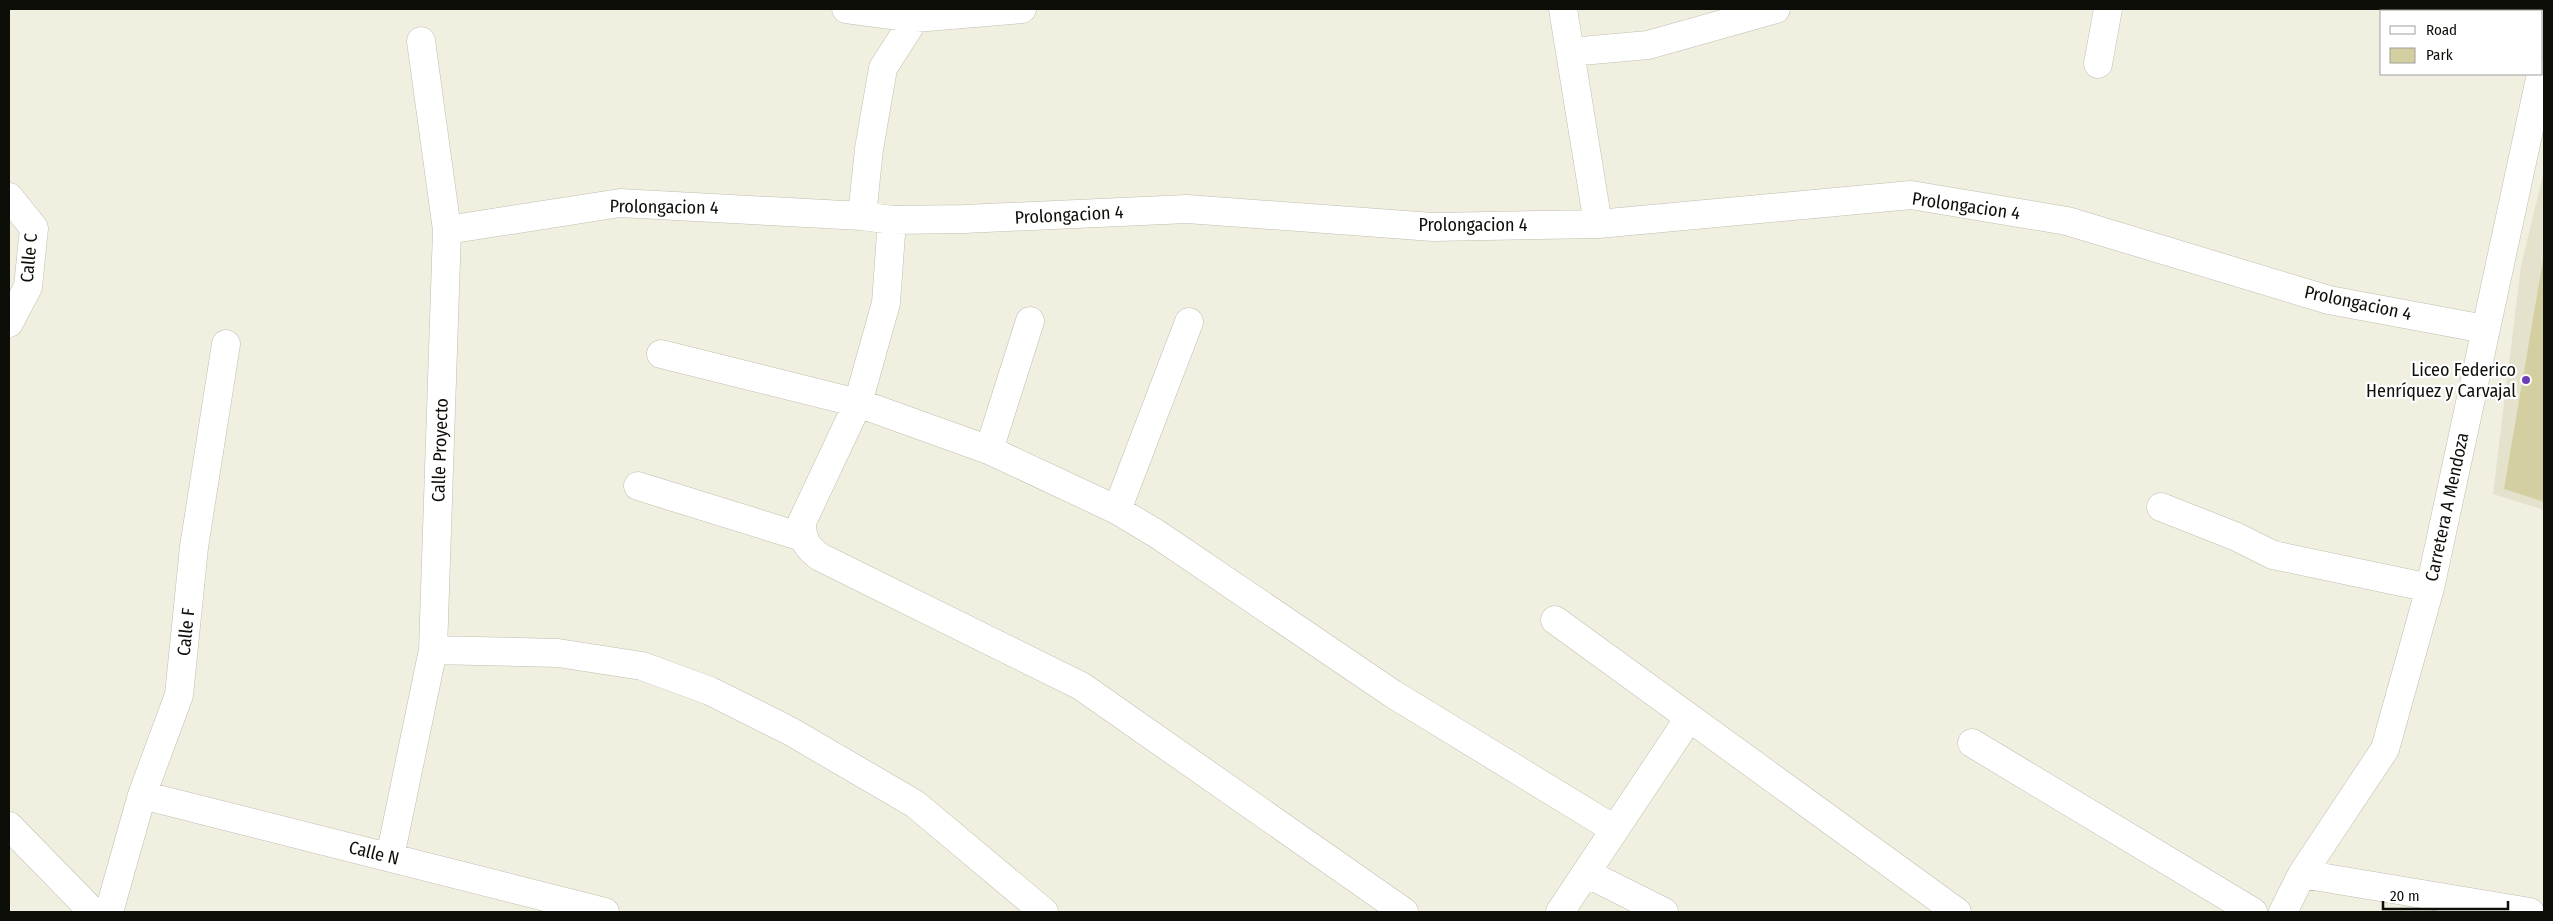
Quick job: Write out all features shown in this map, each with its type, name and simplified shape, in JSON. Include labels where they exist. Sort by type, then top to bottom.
[{"type":"street","points":[[846,9],[915,18],[1022,9]]},
{"type":"street","points":[[1563,9],[1598,224]]},
{"type":"street","points":[[1570,52],[1648,46],[1776,9]]},
{"type":"street","points":[[2098,64],[2108,9]]},
{"type":"street","points":[[862,216],[869,149],[883,68],[915,18]]},
{"type":"street","name":"Calle Proyecto","points":[[390,857],[433,650],[447,230],[421,41]]},
{"type":"street","name":"Carretera A Mendoza","points":[[2283,912],[2302,874],[2385,748],[2430,588],[2540,75]]},
{"type":"street","name":"Prolongacion 4","points":[[447,230],[620,203],[862,216],[892,220],[1187,210],[1433,227],[1598,224],[1911,196],[2067,221],[2329,300],[2485,329]]},
{"type":"street","name":"Calle C","points":[[9,197],[34,228],[28,287],[9,323]]},
{"type":"street","points":[[892,220],[886,303],[858,403],[802,522],[802,536],[808,548],[820,557],[1082,686],[1298,835],[1404,912]]},
{"type":"street","points":[[989,450],[1030,321]]},
{"type":"street","points":[[1117,510],[1188,322]]},
{"type":"street","name":"Calle F","points":[[109,912],[142,795],[179,695],[194,547],[226,344]]},
{"type":"street","points":[[661,354],[858,403],[989,450],[1117,510],[1157,534],[1393,694],[1614,829]]},
{"type":"street","points":[[638,486],[802,536]]},
{"type":"street","points":[[2161,507],[2237,537],[2273,555],[2430,588]]},
{"type":"street","points":[[1555,620],[1957,912]]},
{"type":"street","points":[[433,650],[567,654],[642,666],[710,691],[790,731],[915,804],[1044,912]]},
{"type":"street","points":[[1560,912],[1689,718]]},
{"type":"street","points":[[1972,743],[2253,912]]},
{"type":"street","name":"Calle N","points":[[142,795],[605,912]]},
{"type":"street","points":[[9,826],[93,912]]},
{"type":"street","points":[[1586,873],[1664,912]]},
{"type":"street","points":[[2302,874],[2530,912]]},
{"type":"shaded area","name":"Liceo Federico Henríquez y Carvajal","points":[[2544,171],[2544,510],[2493,494],[2521,266]]},
{"type":"green space","points":[[2544,254],[2544,502],[2504,489]]},
{"type":"place","name":"Liceo Federico Henríquez y Carvajal","points":[[2526,380]]}]
